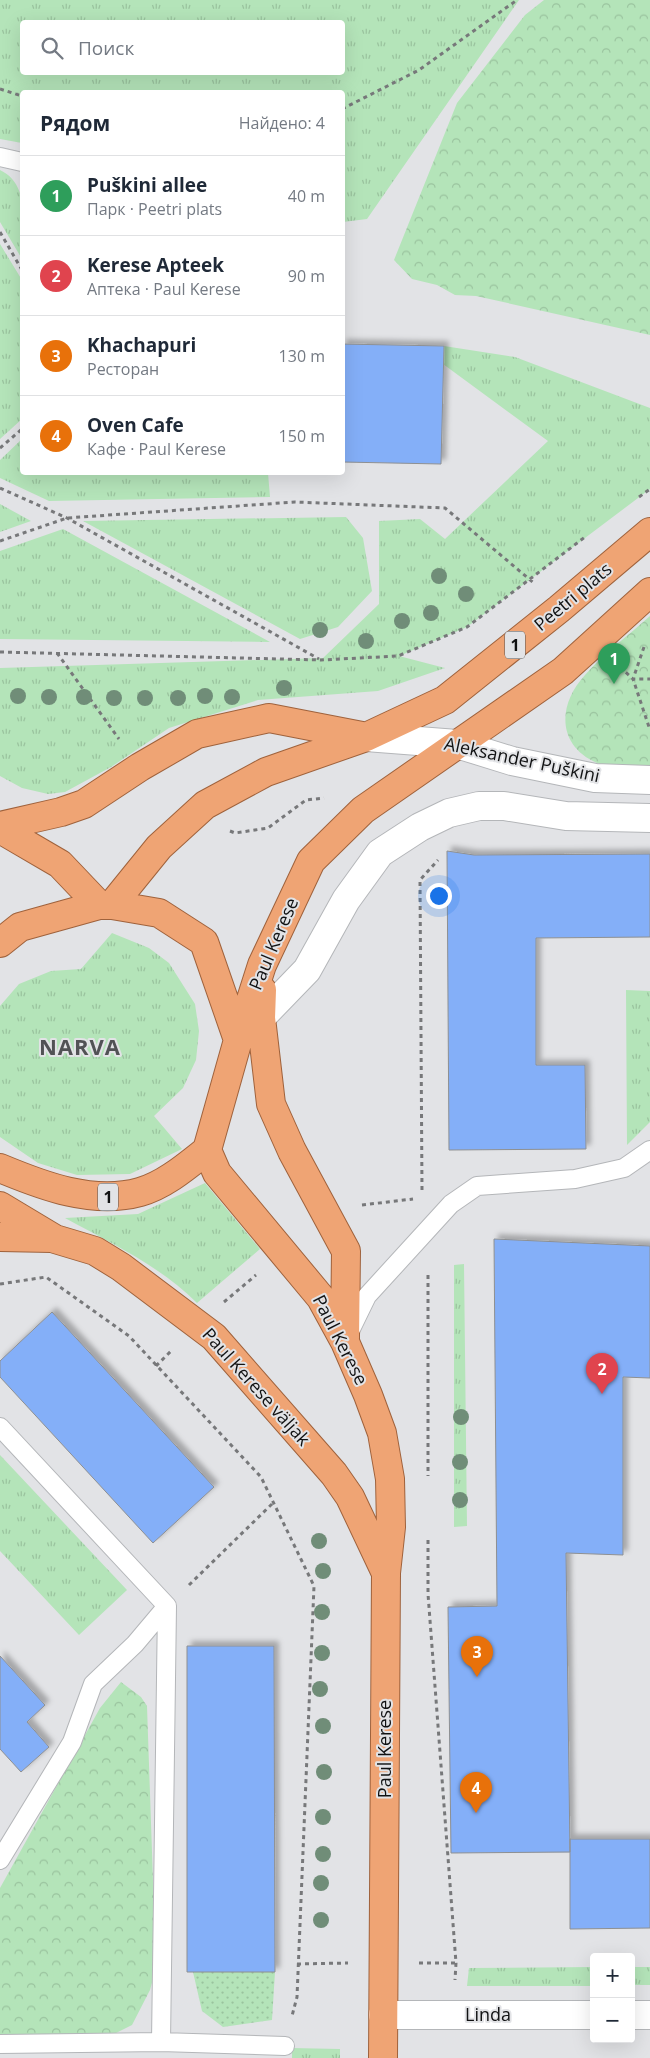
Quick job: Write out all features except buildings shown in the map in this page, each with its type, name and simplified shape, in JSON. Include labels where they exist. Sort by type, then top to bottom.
[{"type":"highway","name":"Peetri plats","points":[[366,736],[444,700],[559,609],[650,532]]},
{"type":"highway","points":[[457,744],[563,670],[650,592]]},
{"type":"highway","points":[[0,827],[61,812],[84,804],[140,767],[198,734],[269,718],[366,736]]},
{"type":"highway","name":"Aleksander Puškini","points":[[105,905],[159,847],[205,805],[266,772],[366,736]]},
{"type":"highway","name":"Paul Kerese","points":[[383,2058],[386,1573],[391,1527],[390,1479],[382,1433],[345,1342],[322,1298],[217,1172],[208,1150],[238,1040],[262,965],[311,861],[363,810],[457,744]]},
{"type":"highway","points":[[0,827],[60,864],[105,905]]},
{"type":"highway","points":[[0,943],[20,927],[105,905],[159,913],[204,942],[238,1040]]},
{"type":"highway","points":[[262,965],[261,1018],[272,1104],[292,1151],[346,1251],[345,1342]]},
{"type":"highway","name":"1","points":[[0,1168],[46,1188],[110,1197],[141,1192],[181,1171],[208,1150]]},
{"type":"highway","name":"Paul Kerese väljak","points":[[0,1206],[55,1239],[102,1254],[214,1337],[334,1474],[354,1504],[386,1573]]},
{"type":"highway","points":[[0,1237],[55,1239]]},
{"type":"street","name":"Aleksander Puškini","points":[[366,736],[457,744],[512,761],[595,778],[650,780]]},
{"type":"street","points":[[238,1040],[307,970],[346,900],[380,852],[420,827],[449,813],[479,806],[504,806],[566,816],[650,818]]},
{"type":"street","name":"Linda","points":[[383,2015],[590,2015]]},
{"type":"street","points":[[635,2015],[650,2015]]},
{"type":"lane","points":[[0,157],[20,162]]},
{"type":"lane","points":[[345,1342],[367,1296],[451,1204],[478,1186],[575,1179],[624,1168],[650,1150]]},
{"type":"lane","points":[[0,1427],[167,1606],[162,2042]]},
{"type":"lane","points":[[0,1860],[72,1742],[93,1684],[134,1644],[167,1606]]},
{"type":"lane","points":[[0,2044],[162,2042],[285,2046]]},
{"type":"path","points":[[345,107],[419,70],[517,0]]},
{"type":"path","points":[[0,89],[20,95]]},
{"type":"path","points":[[0,232],[20,267]]},
{"type":"path","points":[[0,448],[20,431]]},
{"type":"path","points":[[0,488],[67,518],[321,660]]},
{"type":"path","points":[[0,541],[67,518],[295,502],[445,508],[529,578],[467,627],[398,656],[321,660],[0,652]]},
{"type":"path","points":[[646,643],[634,679],[650,730]]},
{"type":"path","points":[[428,1478],[428,1222],[422,1198],[420,880],[442,857]]},
{"type":"path","points":[[0,1284],[46,1278],[129,1336],[261,1478],[314,1586],[297,1997],[285,2046]]},
{"type":"path","points":[[167,1606],[274,1502]]},
{"type":"path","points":[[428,1537],[428,1594],[456,1963],[452,2015]]},
{"type":"green space","points":[[0,0],[519,0],[367,219],[345,222],[345,90],[20,90],[20,143],[0,139]]},
{"type":"green space","points":[[544,0],[650,0],[650,335],[476,296],[455,295],[437,285],[412,279],[394,260],[457,103],[525,15]]},
{"type":"green space","points":[[0,170],[10,177],[17,186],[20,194],[20,256],[0,222]]},
{"type":"green space","points":[[0,244],[20,277],[20,421],[0,439]]},
{"type":"green space","points":[[444,346],[515,357],[650,408],[650,489],[467,627],[399,656],[445,668],[378,691],[258,700],[169,728],[111,767],[65,792],[48,794],[22,788],[0,776],[0,668],[323,658],[379,604],[379,521],[420,519],[445,539],[548,441],[443,364]]},
{"type":"green space","points":[[20,441],[20,475],[268,475],[270,497],[49,501],[0,478],[0,460]]},
{"type":"green space","points":[[0,504],[31,521],[0,532]]},
{"type":"green space","points":[[346,517],[363,538],[372,591],[338,627],[300,639],[83,521]]},
{"type":"green space","points":[[63,529],[270,642],[0,639],[0,551]]},
{"type":"green space","points":[[650,616],[650,766],[616,767],[597,763],[574,746],[568,735],[566,711],[570,698],[576,686],[592,667]]},
{"type":"green space","points":[[112,933],[149,948],[169,963],[195,1004],[199,1031],[196,1060],[183,1088],[154,1116],[182,1149],[130,1174],[77,1175],[38,1163],[0,1137],[0,1006],[19,984],[51,971],[81,969]]},
{"type":"green space","points":[[626,990],[650,991],[650,1122],[627,1145]]},
{"type":"green space","points":[[205,1183],[260,1249],[197,1303],[151,1266],[65,1218],[138,1214]]},
{"type":"green space","points":[[464,1264],[467,1526],[454,1527],[454,1265]]},
{"type":"green space","points":[[0,1455],[127,1590],[79,1635],[0,1551]]},
{"type":"green space","points":[[121,1682],[141,1697],[147,1706],[156,1968],[150,1990],[132,2025],[110,2036],[0,2039],[0,1888],[100,1708]]},
{"type":"green space","points":[[590,1967],[590,1986],[467,1986],[469,1968]]},
{"type":"green space","points":[[635,1967],[650,1967],[650,1985],[635,1985]]},
{"type":"green space","points":[[193,1972],[275,1972],[272,2020],[223,2027],[202,2011]]},
{"type":"green space","points":[[292,2048],[340,2049],[340,2058],[292,2058]]},
{"type":"place","name":"Puškini allee","points":[[614,684]]},
{"type":"place","name":"Kerese Apteek","points":[[602,1394]]},
{"type":"place","name":"Khachapuri","points":[[477,1677]]},
{"type":"place","name":"Oven Cafe","points":[[476,1813]]},
{"type":"district","name":"NARVA","points":[[80,1047]]}]
